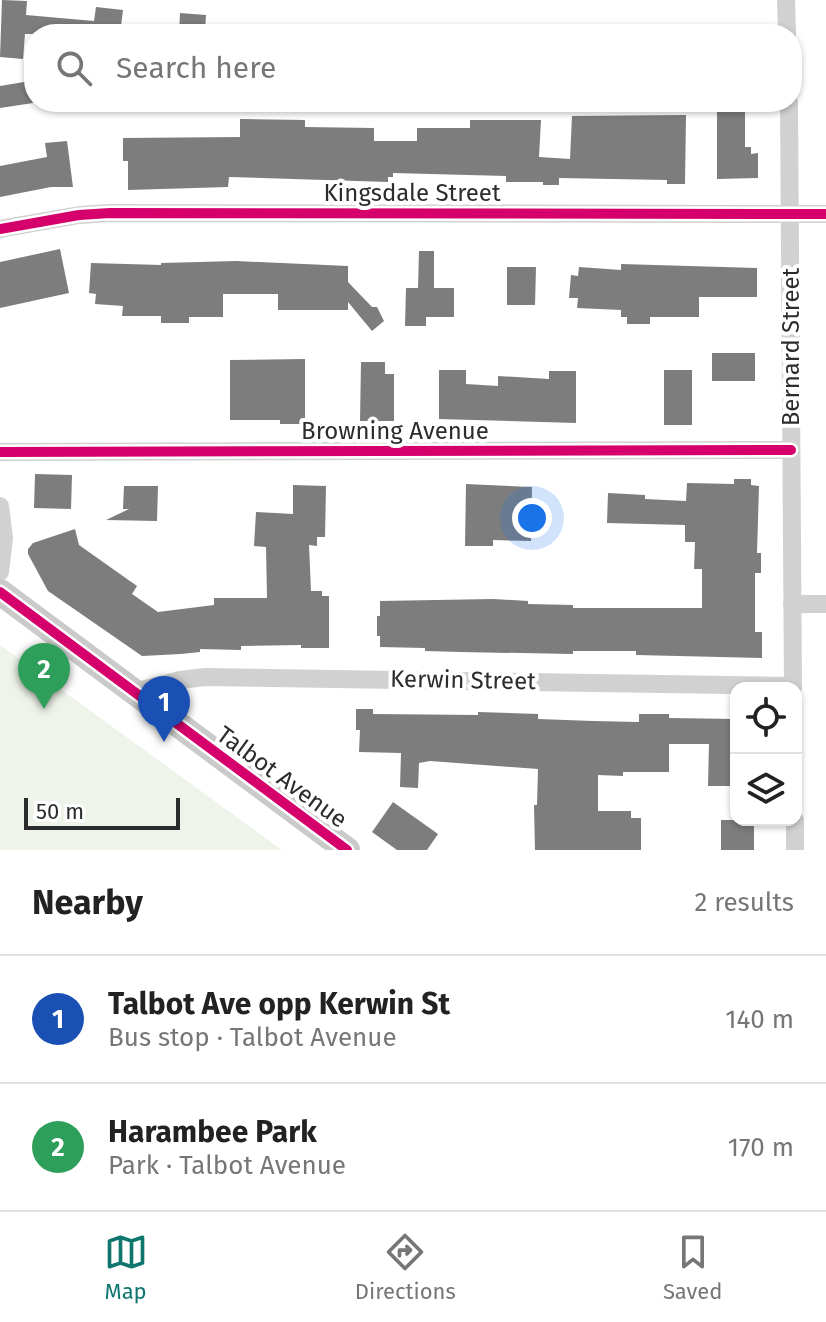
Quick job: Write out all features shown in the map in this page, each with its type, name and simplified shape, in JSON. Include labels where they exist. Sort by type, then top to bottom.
[{"type":"main road","name":"Talbot Avenue","points":[[0,592],[347,850]]},
{"type":"street","points":[[786,0],[787,24]]},
{"type":"street","name":"Bernard Street","points":[[789,112],[793,682]]},
{"type":"street","name":"Kingsdale Street","points":[[0,229],[79,215],[110,213],[826,214]]},
{"type":"street","name":"Browning Avenue","points":[[0,452],[791,450]]},
{"type":"street","points":[[0,506],[4,538],[0,572]]},
{"type":"street","points":[[792,604],[826,604]]},
{"type":"street","name":"Kerwin Street","points":[[134,692],[205,677],[730,686]]},
{"type":"street","points":[[795,826],[795,850]]},
{"type":"shaded area","points":[[0,645],[282,850],[0,850]]},
{"type":"building","points":[[2,0],[27,1],[26,15],[94,21],[96,7],[123,10],[121,24],[24,24],[23,59],[0,57]]},
{"type":"building","points":[[180,13],[206,15],[206,24],[179,24]]},
{"type":"building","points":[[24,82],[24,104],[0,108],[0,86]]},
{"type":"building","points":[[717,112],[745,112],[745,147],[751,147],[751,154],[758,153],[758,178],[717,179]]},
{"type":"building","points":[[686,115],[685,184],[667,184],[667,180],[559,178],[559,185],[543,185],[543,182],[506,182],[506,176],[393,173],[393,177],[388,177],[388,182],[229,177],[228,187],[128,190],[128,161],[123,161],[123,138],[240,137],[240,119],[305,120],[305,127],[374,128],[374,141],[417,141],[417,128],[470,128],[470,120],[541,120],[539,157],[570,159],[572,116]]},
{"type":"building","points":[[67,141],[73,187],[51,187],[0,197],[0,166],[47,157],[45,143]]},
{"type":"building","points":[[60,249],[69,293],[0,308],[0,262]]},
{"type":"building","points":[[419,251],[434,251],[434,288],[454,288],[454,317],[426,317],[426,326],[405,326],[406,288],[418,288]]},
{"type":"building","points":[[236,261],[348,266],[348,282],[372,307],[377,307],[384,321],[372,331],[348,302],[348,310],[278,310],[278,294],[223,294],[223,317],[189,317],[189,323],[161,323],[161,316],[122,316],[123,306],[95,304],[96,294],[89,293],[91,263],[161,265]]},
{"type":"building","points":[[621,264],[757,268],[757,297],[699,297],[699,317],[650,317],[650,324],[627,324],[627,317],[621,317],[621,310],[577,308],[578,298],[569,298],[571,275],[578,276],[579,267],[621,270]]},
{"type":"building","points":[[507,267],[536,267],[535,305],[507,305]]},
{"type":"building","points":[[712,353],[755,353],[755,381],[712,381]]},
{"type":"building","points":[[305,359],[305,424],[280,424],[280,420],[230,420],[230,360]]},
{"type":"building","points":[[361,362],[385,362],[385,374],[394,374],[394,421],[360,421]]},
{"type":"building","points":[[439,370],[466,370],[466,384],[498,386],[498,376],[549,379],[549,371],[576,371],[576,423],[439,419]]},
{"type":"building","points":[[664,370],[692,370],[692,425],[664,425]]},
{"type":"building","points":[[35,474],[72,475],[71,509],[34,508]]},
{"type":"building","points":[[734,479],[751,479],[751,485],[759,486],[757,553],[761,553],[761,573],[755,573],[755,632],[762,632],[762,658],[636,655],[636,651],[573,651],[573,654],[380,647],[377,616],[380,616],[380,601],[493,599],[573,605],[573,608],[702,608],[702,569],[694,569],[695,542],[685,542],[685,525],[607,523],[608,493],[686,501],[687,483],[734,484]]},
{"type":"building","points":[[466,484],[532,487],[531,541],[493,540],[493,546],[465,546]]},
{"type":"building","points":[[293,485],[326,486],[325,537],[317,537],[317,546],[309,545],[311,591],[322,591],[322,596],[329,596],[329,648],[241,646],[241,650],[200,649],[200,652],[142,656],[48,591],[28,554],[33,543],[75,529],[79,545],[137,586],[132,594],[158,612],[214,605],[214,598],[267,598],[266,547],[254,546],[256,512],[293,514]]},
{"type":"building","points":[[124,486],[158,486],[157,521],[106,520],[129,509],[123,509]]},
{"type":"building","points":[[356,709],[373,709],[373,714],[538,714],[538,719],[593,721],[639,722],[639,714],[730,719],[730,786],[708,786],[709,744],[669,744],[669,772],[598,775],[598,811],[631,811],[631,818],[641,818],[641,850],[535,850],[534,805],[537,805],[538,769],[430,761],[419,763],[418,788],[400,787],[401,753],[359,752],[360,730],[356,730]]},
{"type":"building","points":[[393,802],[438,834],[427,850],[397,850],[372,832]]},
{"type":"building","points":[[721,820],[730,820],[730,826],[754,826],[754,850],[721,850]]},
{"type":"cycle path","points":[[0,229],[79,215],[110,213],[826,214]]},
{"type":"cycle path","points":[[0,452],[791,450]]},
{"type":"cycle path","points":[[0,592],[347,850]]},
{"type":"place","name":"Harambee Park","points":[[44,709]]},
{"type":"place","name":"Talbot Ave opp Kerwin St","points":[[164,742]]}]
